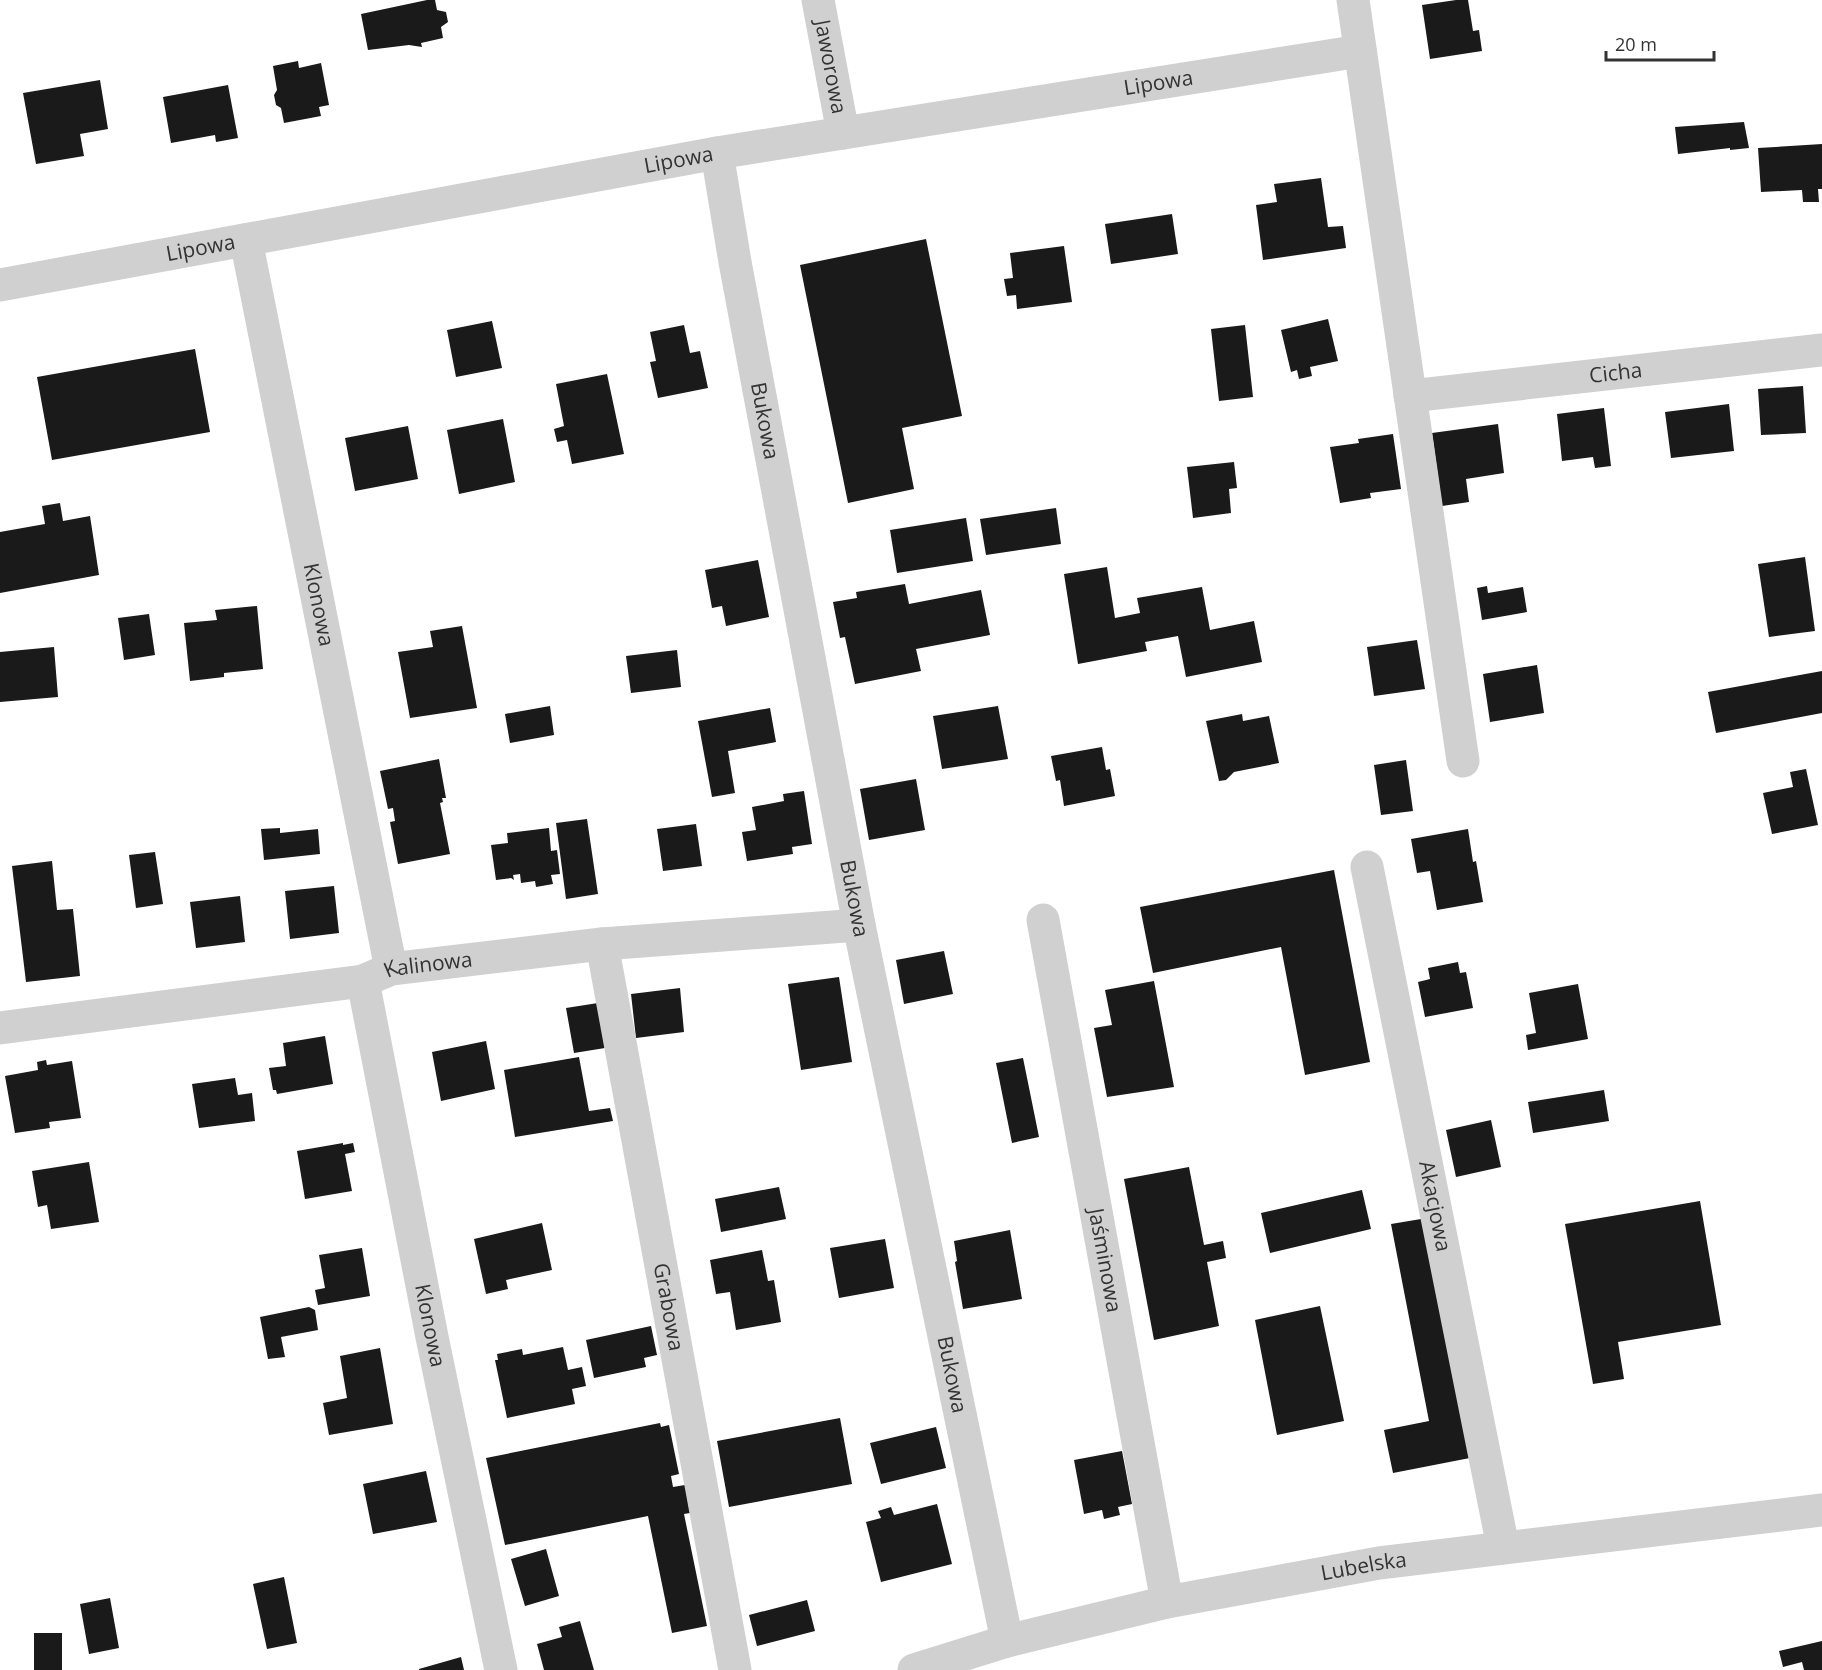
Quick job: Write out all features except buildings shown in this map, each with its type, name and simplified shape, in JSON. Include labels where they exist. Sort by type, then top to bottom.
[{"type":"street","name":"Jaworowa","points":[[818,0],[843,133]]},
{"type":"street","points":[[1353,0],[1462,761]]},
{"type":"street","name":"Lipowa","points":[[0,285],[717,153],[1360,51]]},
{"type":"street","name":"Bukowa","points":[[717,153],[735,262],[859,925],[1007,1641]]},
{"type":"street","name":"Klonowa","points":[[246,240],[377,975],[434,1348],[501,1670]]},
{"type":"street","name":"Cicha","points":[[1410,396],[1822,350]]},
{"type":"street","name":"Akacjowa","points":[[1367,867],[1503,1548]]},
{"type":"street","name":"Jaśminowa","points":[[1043,920],[1167,1602]]},
{"type":"street","name":"Kalinowa","points":[[0,1028],[602,944],[859,925]]},
{"type":"street","name":"Grabowa","points":[[602,944],[735,1670]]},
{"type":"street","name":"Lubelska","points":[[915,1670],[1007,1641],[1167,1602],[1379,1563],[1822,1510]]}]
